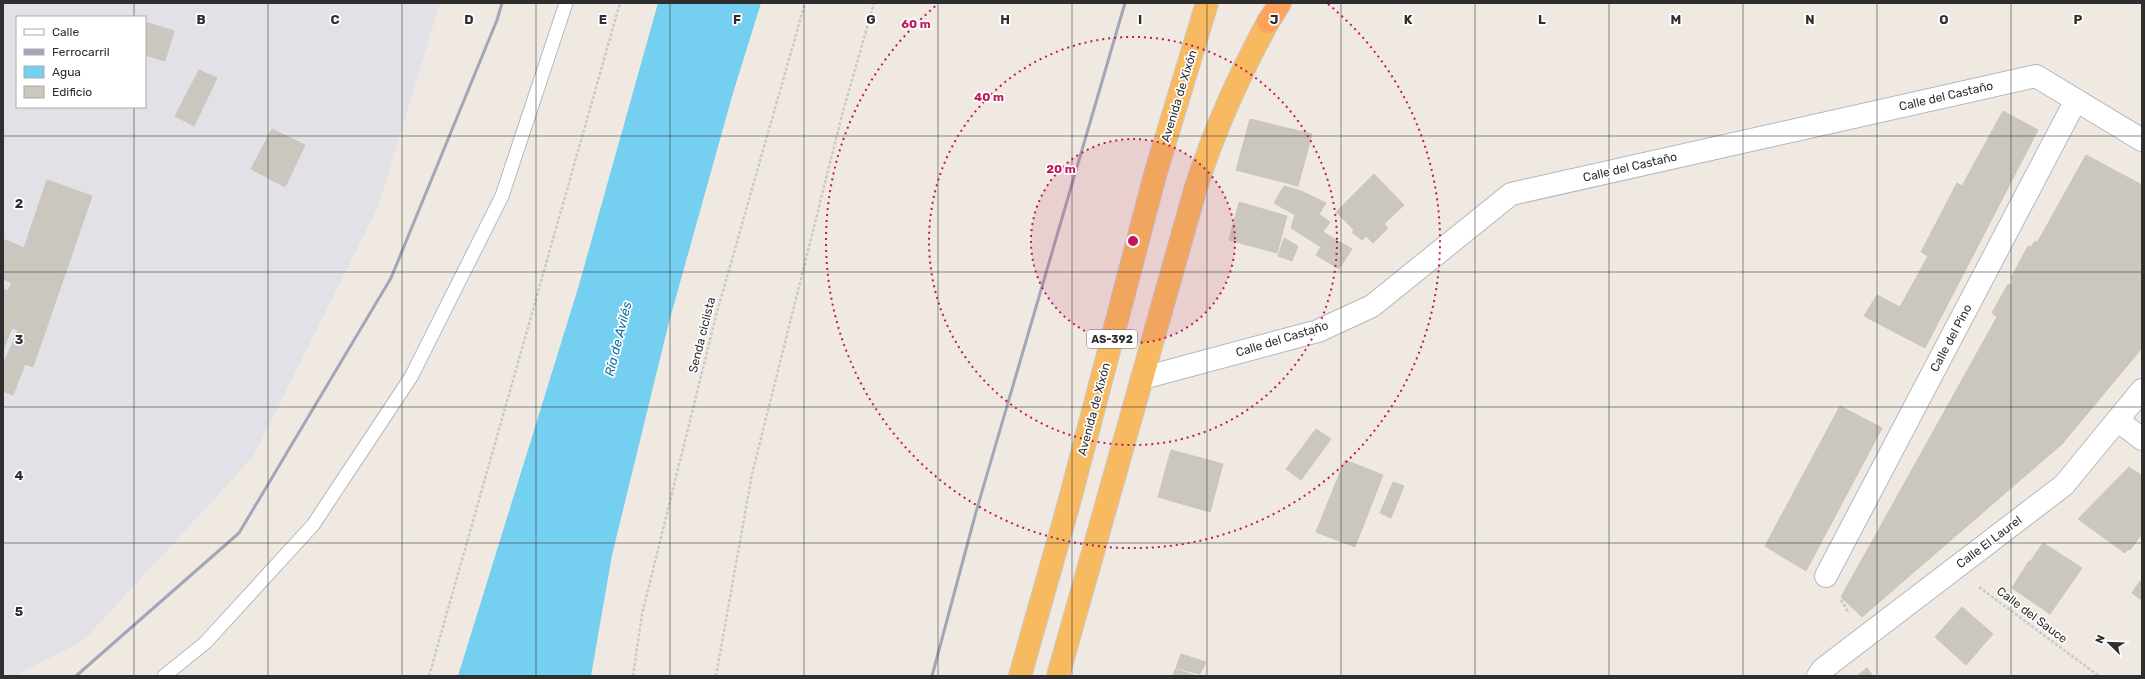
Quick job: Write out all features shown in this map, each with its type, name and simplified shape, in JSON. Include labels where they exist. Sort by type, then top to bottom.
[{"type":"highway","name":"Avenida de Xixón","points":[[1020,676],[1067,511],[1155,174],[1207,3]]},
{"type":"highway","name":"AS-392","points":[[1058,676],[1186,221],[1213,136],[1238,78],[1280,3]]},
{"type":"street","name":"Calle del Castaño","points":[[1143,378],[1318,331],[1372,306],[1511,194],[2036,76],[2142,140]]},
{"type":"street","name":"Calle del Pino","points":[[1826,576],[2076,100]]},
{"type":"street","name":"Calle El Laurel","points":[[1818,676],[1823,669],[2064,485],[2142,390]]},
{"type":"street","points":[[2117,420],[2142,439]]},
{"type":"lane","points":[[164,676],[205,643],[314,525],[411,377],[502,196],[566,3]]},
{"type":"path","points":[[429,676],[620,3]]},
{"type":"path","name":"Senda ciclista","points":[[633,676],[642,614],[716,312],[805,3]]},
{"type":"path","points":[[716,676],[752,474],[842,115],[874,3]]},
{"type":"path","name":"Calle del Sauce","points":[[1954,568],[2099,676]]},
{"type":"path","points":[[1826,576],[1865,637]]},
{"type":"shaded area","points":[[3,3],[440,3],[378,207],[253,457],[84,640],[15,676],[3,676]]},
{"type":"water","name":"Ría de Avilés","points":[[658,3],[761,3],[733,93],[669,322],[612,555],[591,676],[458,676],[579,285]]},
{"type":"building","points":[[146,22],[174,31],[165,61],[146,55]]},
{"type":"building","points":[[199,70],[217,78],[194,126],[175,116]]},
{"type":"building","points":[[2003,111],[2038,130],[1925,348],[1864,316],[1877,295],[1900,307],[1928,256],[1921,252],[1957,183],[1962,186]]},
{"type":"building","points":[[1250,119],[1312,134],[1298,186],[1236,170]]},
{"type":"building","points":[[272,129],[305,145],[285,187],[251,169]]},
{"type":"building","points":[[2086,155],[2142,185],[2142,348],[2062,444],[1862,617],[1841,597],[1997,317],[1992,313],[2008,284],[2011,285],[2013,280],[2011,278],[2028,246],[2031,247],[2035,241],[2037,243]]},
{"type":"building","points":[[1374,174],[1404,205],[1384,224],[1388,228],[1373,243],[1366,236],[1362,240],[1352,232],[1354,230],[1336,212]]},
{"type":"building","points":[[47,180],[92,196],[33,367],[25,364],[13,395],[3,391],[3,365],[18,330],[12,328],[3,350],[3,289],[8,291],[12,283],[3,279],[3,239],[24,248]]},
{"type":"building","points":[[1284,186],[1301,191],[1326,203],[1319,214],[1330,222],[1323,232],[1352,249],[1339,269],[1316,255],[1321,247],[1291,228],[1295,215],[1274,203]]},
{"type":"building","points":[[1239,202],[1287,216],[1277,253],[1229,240]]},
{"type":"building","points":[[1284,238],[1298,246],[1292,261],[1278,256]]},
{"type":"building","points":[[1840,406],[1882,428],[1806,571],[1765,546]]},
{"type":"building","points":[[1316,429],[1331,439],[1301,480],[1286,469]]},
{"type":"building","points":[[1171,450],[1223,464],[1210,512],[1158,497]]},
{"type":"building","points":[[1345,460],[1383,475],[1355,547],[1316,532]]},
{"type":"building","points":[[2129,467],[2142,476],[2142,534],[2130,550],[2128,549],[2125,553],[2078,519]]},
{"type":"building","points":[[1393,482],[1404,486],[1391,518],[1380,513]]},
{"type":"building","points":[[2043,543],[2082,568],[2050,614],[2012,588],[2029,561],[2030,562]]},
{"type":"building","points":[[2140,581],[2142,582],[2142,600],[2132,593]]},
{"type":"building","points":[[1962,607],[1993,634],[1966,665],[1935,637]]},
{"type":"building","points":[[1181,654],[1206,662],[1200,674],[1176,668]]},
{"type":"building","points":[[1867,668],[1873,676],[1857,676]]},
{"type":"building","points":[[1175,669],[1197,676],[1173,676]]},
{"type":"railway","points":[[76,676],[239,533],[391,278],[497,20],[502,3]]},
{"type":"railway","points":[[932,676],[976,512],[1125,3]]}]
